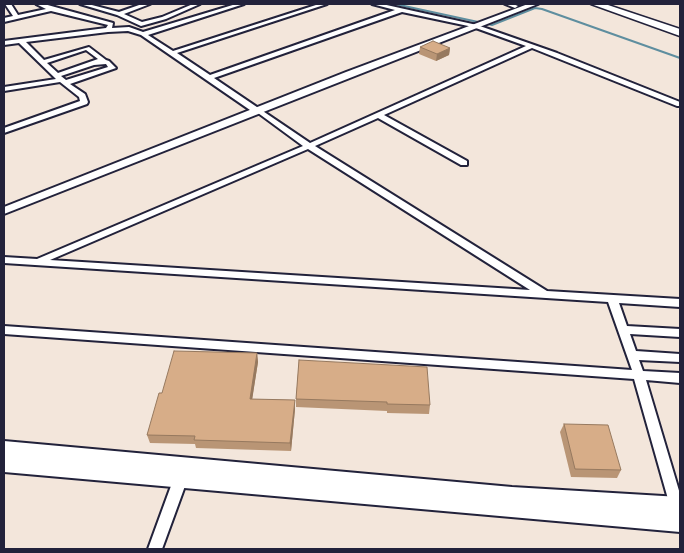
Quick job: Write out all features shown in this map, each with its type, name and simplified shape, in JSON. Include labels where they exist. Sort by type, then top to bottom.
[{"type":"highway","points":[[596,4],[680,31]]},
{"type":"highway","points":[[605,4],[680,31]]},
{"type":"main road","points":[[4,449],[182,471]]},
{"type":"main road","points":[[4,463],[182,471],[679,512]]},
{"type":"street","points":[[8,4],[16,17]]},
{"type":"street","points":[[39,4],[112,24],[108,30]]},
{"type":"street","points":[[83,4],[100,5],[141,24],[164,18],[197,4]]},
{"type":"street","points":[[120,14],[148,4]]},
{"type":"street","points":[[143,34],[241,4]]},
{"type":"street","points":[[172,52],[324,4]]},
{"type":"street","points":[[375,4],[471,25],[531,46],[680,104]]},
{"type":"street","points":[[471,25],[514,4]]},
{"type":"street","points":[[4,204],[471,25],[534,4]]},
{"type":"street","points":[[79,16],[100,5]]},
{"type":"street","points":[[4,20],[52,9]]},
{"type":"street","points":[[209,78],[401,10]]},
{"type":"street","points":[[4,43],[108,30],[129,29],[143,34],[309,146],[546,294]]},
{"type":"street","points":[[42,61],[84,47],[72,34]]},
{"type":"street","points":[[4,131],[84,102],[82,96],[60,79],[21,41]]},
{"type":"street","points":[[37,262],[309,146],[531,46]]},
{"type":"street","points":[[42,61],[87,48],[103,60],[60,79]]},
{"type":"street","points":[[4,89],[60,79],[113,67],[105,62],[60,79]]},
{"type":"street","points":[[4,211],[256,109]]},
{"type":"street","points":[[378,115],[464,163]]},
{"type":"street","points":[[4,260],[680,303]]},
{"type":"street","points":[[612,298],[639,375],[679,512]]},
{"type":"street","points":[[4,330],[680,378]]},
{"type":"street","points":[[623,330],[680,334]]},
{"type":"street","points":[[632,356],[680,358]]},
{"type":"street","points":[[155,549],[182,471]]},
{"type":"building","points":[[433,41],[450,48],[437,54],[420,47]]},
{"type":"building","points":[[174,351],[257,353],[250,399],[295,400],[290,443],[194,440],[195,436],[147,435]]},
{"type":"building","points":[[299,360],[427,367],[430,405],[296,399]]},
{"type":"building","points":[[564,424],[608,425],[621,470],[575,469]]},
{"type":"waterway","points":[[395,4],[492,25],[535,8],[542,9],[680,58]]}]
